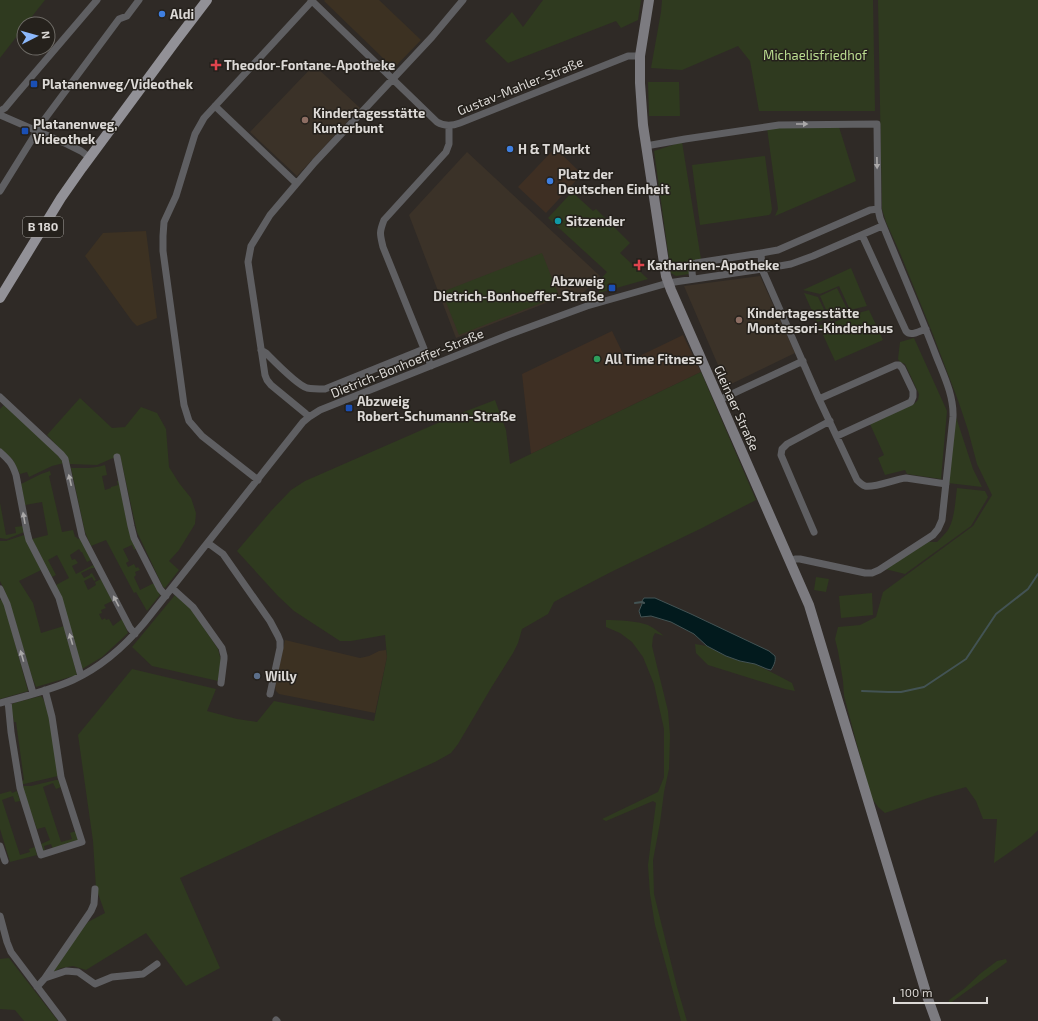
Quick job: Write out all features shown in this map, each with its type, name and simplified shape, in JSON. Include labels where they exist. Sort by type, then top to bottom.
[{"type":"main road","name":"B 180","points":[[0,298],[61,198],[89,156],[207,0]]},
{"type":"street","points":[[0,111],[5,108],[97,0]]},
{"type":"street","points":[[0,191],[37,130],[119,19],[127,16],[139,0]]},
{"type":"street","points":[[309,417],[267,380],[248,262],[251,246],[270,215],[296,184],[432,37],[461,3],[452,0]]},
{"type":"street","name":"Gleinaer Straße","points":[[649,0],[640,56],[640,83],[643,125],[668,282],[806,596],[936,1021]]},
{"type":"street","points":[[258,480],[202,436],[190,421],[184,405],[163,251],[163,236],[164,222],[176,196],[195,134],[204,118],[312,1],[437,122],[441,125],[448,126]]},
{"type":"street","name":"Gustav-Mahler-Straße","points":[[431,366],[383,247],[380,230],[384,220],[446,152],[449,144],[448,126],[460,123],[628,56],[640,56]]},
{"type":"street","points":[[215,106],[296,184]]},
{"type":"street","points":[[0,115],[37,130],[76,148],[89,156]]},
{"type":"street","points":[[646,146],[764,126],[877,124],[878,209],[882,226],[926,329],[950,394],[953,409],[942,520],[936,533],[930,538],[876,571],[865,573],[800,559],[795,559],[790,562]]},
{"type":"street","points":[[693,279],[691,271],[693,264],[778,250],[870,210],[878,209]]},
{"type":"street","name":"Dietrich-Bonhoeffer-Straße","points":[[0,703],[72,681],[102,664],[109,658],[135,634],[303,422],[315,413],[508,335],[586,306],[668,282],[762,270],[791,264],[882,226]]},
{"type":"street","points":[[862,235],[908,334],[926,329]]},
{"type":"street","points":[[761,253],[762,270],[819,399],[857,480],[866,486],[872,486],[900,478],[946,484]]},
{"type":"street","points":[[261,350],[298,383],[305,387],[314,389],[326,389],[424,349]]},
{"type":"street","points":[[719,400],[803,361]]},
{"type":"street","points":[[819,399],[896,364],[902,368],[913,391],[911,402],[837,436]]},
{"type":"street","points":[[0,397],[65,459],[82,536],[130,628],[135,634]]},
{"type":"street","points":[[814,532],[781,455],[782,449],[787,444],[830,420]]},
{"type":"street","points":[[0,452],[10,462],[14,469],[26,532],[59,598],[81,676]]},
{"type":"street","points":[[117,456],[134,538],[160,589],[166,596]]},
{"type":"street","points":[[208,543],[223,554],[270,621],[278,636],[280,648],[270,694]]},
{"type":"street","points":[[172,588],[193,607],[222,648],[224,659],[221,683]]},
{"type":"street","points":[[0,589],[7,604],[33,693]]},
{"type":"street","points":[[8,701],[11,732],[20,788],[41,855],[82,842],[61,777],[52,717],[45,690]]},
{"type":"street","points":[[0,846],[5,861]]},
{"type":"street","points":[[37,987],[91,911],[94,904],[95,889]]},
{"type":"street","points":[[0,916],[11,952],[63,1021]]},
{"type":"street","points":[[44,978],[66,971],[78,972],[95,984],[112,977],[143,974],[157,964]]},
{"type":"shaded area","points":[[379,0],[421,40],[396,66],[386,61],[324,1]]},
{"type":"shaded area","name":"Kindertagesstätte Kunterbunt","points":[[314,65],[360,108],[297,176],[250,132]]},
{"type":"shaded area","name":"Platz der Deutschen Einheit","points":[[555,148],[582,174],[546,213],[518,187]]},
{"type":"shaded area","points":[[467,152],[600,276],[578,298],[572,293],[456,338],[409,215]]},
{"type":"shaded area","points":[[146,231],[157,318],[137,326],[85,256],[103,233]]},
{"type":"shaded area","name":"Kindertagesstätte Montessori-Kinderhaus","points":[[760,276],[795,353],[727,386],[684,286]]},
{"type":"shaded area","points":[[612,331],[627,362],[683,335],[701,372],[531,454],[522,374]]},
{"type":"shaded area","points":[[285,640],[360,658],[386,650],[387,657],[375,713],[279,694],[276,691],[275,686]]},
{"type":"green space","points":[[0,0],[45,0],[32,16],[16,16],[16,37],[0,58]]},
{"type":"green space","points":[[543,0],[641,0],[638,20],[621,28],[616,21],[508,63],[485,41],[512,12],[523,27]]},
{"type":"green space","name":"Michaelisfriedhof","points":[[662,0],[873,0],[875,111],[759,111],[750,61],[738,46],[682,70],[651,68]]},
{"type":"green space","points":[[878,0],[1038,0],[1038,830],[1031,837],[994,863],[997,819],[983,819],[976,801],[966,787],[885,813],[878,807],[871,797],[844,696],[843,681],[835,639],[838,627],[860,625],[876,617],[883,592],[973,526],[992,495],[977,464],[959,403],[882,209]]},
{"type":"green space","points":[[648,82],[679,82],[680,116],[649,116]]},
{"type":"green space","points":[[839,127],[856,181],[775,216],[778,209],[767,128]]},
{"type":"green space","points":[[682,142],[701,259],[695,260],[689,274],[676,276],[671,273],[654,151]]},
{"type":"green space","points":[[765,156],[772,209],[771,213],[769,215],[700,225],[692,165]]},
{"type":"green space","points":[[572,192],[593,211],[596,209],[630,243],[620,253],[648,279],[599,293],[600,280],[607,272],[548,218]]},
{"type":"green space","points":[[542,253],[559,296],[459,335],[442,292]]},
{"type":"green space","points":[[851,268],[867,306],[850,310],[839,286],[820,294],[803,290]]},
{"type":"green space","points":[[837,288],[849,313],[831,321],[820,296]]},
{"type":"green space","points":[[804,293],[818,297],[828,318],[817,322]]},
{"type":"green space","points":[[869,310],[883,340],[835,361],[819,326]]},
{"type":"green space","points":[[914,338],[947,411],[941,479],[907,474],[905,470],[885,475],[878,458],[884,455],[870,424],[914,404],[918,400],[919,394],[905,364],[900,362],[898,359],[900,342]]},
{"type":"green space","points":[[701,372],[756,500],[554,602],[548,614],[522,629],[513,653],[458,744],[451,753],[435,762],[180,878],[220,968],[186,986],[146,933],[86,970],[73,966],[61,968],[50,974],[62,955],[88,922],[105,913],[96,888],[93,841],[78,735],[132,669],[216,689],[207,711],[237,719],[257,722],[274,701],[374,721],[387,657],[385,635],[351,641],[340,641],[294,611],[278,596],[237,551],[291,490],[305,481],[456,415],[495,400],[506,430],[510,464]]},
{"type":"green space","points":[[80,398],[112,428],[125,427],[141,407],[157,413],[166,429],[169,467],[191,498],[196,513],[195,524],[179,550],[169,561],[179,570],[165,588],[163,587],[137,532],[120,455],[97,465],[70,464],[47,435]]},
{"type":"green space","points":[[4,405],[53,450],[64,463],[52,466],[29,477],[27,472],[20,474],[13,460],[0,448],[0,409]]},
{"type":"green space","points":[[955,414],[973,469],[982,487],[948,483]]},
{"type":"green space","points":[[105,465],[107,475],[102,476],[105,490],[118,485],[117,481],[119,481],[128,528],[137,548],[134,550],[132,545],[123,549],[129,561],[126,563],[128,567],[134,564],[136,568],[138,567],[140,570],[135,572],[136,575],[134,577],[140,590],[155,584],[160,595],[147,611],[136,592],[134,593],[106,540],[91,546],[85,532],[71,468],[92,468]]},
{"type":"green space","points":[[50,471],[51,475],[49,476],[62,532],[73,530],[75,537],[78,539],[81,538],[91,560],[87,562],[79,549],[70,555],[72,560],[75,559],[78,563],[72,566],[76,574],[93,565],[95,568],[81,573],[84,578],[92,573],[96,580],[94,581],[92,577],[84,581],[88,590],[96,585],[95,582],[101,579],[112,601],[104,605],[106,608],[101,610],[102,613],[99,614],[102,620],[105,618],[106,620],[109,619],[113,626],[122,619],[128,633],[102,657],[82,669],[56,585],[69,578],[57,555],[48,560],[56,575],[52,577],[32,539],[48,535],[42,502],[25,505],[21,484]]},
{"type":"green space","points":[[957,488],[985,491],[988,497],[971,526],[905,574],[885,569],[928,542],[937,542],[948,530],[952,520]]},
{"type":"green space","points":[[0,503],[6,535],[16,533],[15,527],[23,526],[24,532],[7,539],[0,538]]},
{"type":"green space","points":[[24,535],[41,570],[19,581],[33,603],[41,633],[64,626],[77,675],[36,687],[9,601],[0,581],[0,541],[6,541]]},
{"type":"green space","points":[[816,577],[829,579],[826,592],[814,590]]},
{"type":"green space","points":[[872,593],[873,615],[841,618],[839,596]]},
{"type":"green space","points":[[175,595],[191,609],[218,649],[221,661],[218,681],[152,666],[132,647]]},
{"type":"green space","points":[[3,599],[28,691],[0,699],[0,600]]},
{"type":"green space","points":[[606,620],[627,621],[648,625],[664,636],[655,633],[652,646],[668,711],[670,735],[669,769],[653,860],[654,894],[687,1021],[681,1021],[655,925],[650,894],[648,865],[656,803],[653,801],[606,821],[602,819],[658,792],[664,777],[664,729],[654,684],[643,657],[632,642],[620,633],[606,627]]},
{"type":"green space","points":[[695,644],[707,646],[726,656],[740,661],[755,664],[792,683],[795,691],[708,665],[696,653]]},
{"type":"green space","points":[[41,696],[48,711],[58,776],[21,784],[20,782],[24,780],[16,722],[14,722],[13,716],[11,716],[11,705]]},
{"type":"green space","points":[[58,780],[61,787],[56,789],[53,783],[43,787],[61,842],[72,839],[70,833],[76,831],[79,839],[53,849],[51,844],[44,846],[45,851],[43,850],[41,844],[50,840],[45,827],[37,829],[22,787]]},
{"type":"green space","points":[[11,791],[12,793],[17,791],[20,801],[15,802],[13,796],[2,800],[20,855],[30,852],[29,849],[35,847],[37,855],[10,862],[0,829],[0,794]]},
{"type":"green space","points":[[9,958],[58,1021],[24,1021],[15,1010],[0,1009],[0,959]]},
{"type":"green space","points":[[1006,959],[1007,962],[949,1004],[949,1000],[981,973],[997,961]]},
{"type":"water","points":[[644,598],[655,598],[769,651],[775,656],[775,661],[771,670],[726,656],[707,646],[694,634],[671,622],[651,616],[641,617],[639,611]]},
{"type":"waterway","points":[[862,691],[901,692],[924,687],[966,659],[996,614],[1028,589],[1038,574]]},
{"type":"waterway","points":[[635,603],[644,603]]},
{"type":"place","name":"Aldi","points":[[162,14]]},
{"type":"place","name":"Theodor-Fontane-Apotheke","points":[[216,65]]},
{"type":"place","name":"Platanenweg/Videothek","points":[[34,84]]},
{"type":"place","name":"Kindertagesstätte Kunterbunt","points":[[305,120]]},
{"type":"place","name":"Platanenweg, Videothek","points":[[25,131]]},
{"type":"place","name":"H & T Markt","points":[[510,149]]},
{"type":"place","name":"Platz der Deutschen Einheit","points":[[550,181]]},
{"type":"place","name":"Sitzender","points":[[558,221]]},
{"type":"place","name":"Katharinen-Apotheke","points":[[639,265]]},
{"type":"place","name":"Abzweig Dietrich-Bonhoeffer-Straße","points":[[612,288]]},
{"type":"place","name":"Kindertagesstätte Montessori-Kinderhaus","points":[[739,320]]},
{"type":"place","name":"All Time Fitness","points":[[597,359]]},
{"type":"place","name":"Abzweig Robert-Schumann-Straße","points":[[349,408]]},
{"type":"place","name":"Willy","points":[[257,676]]}]
